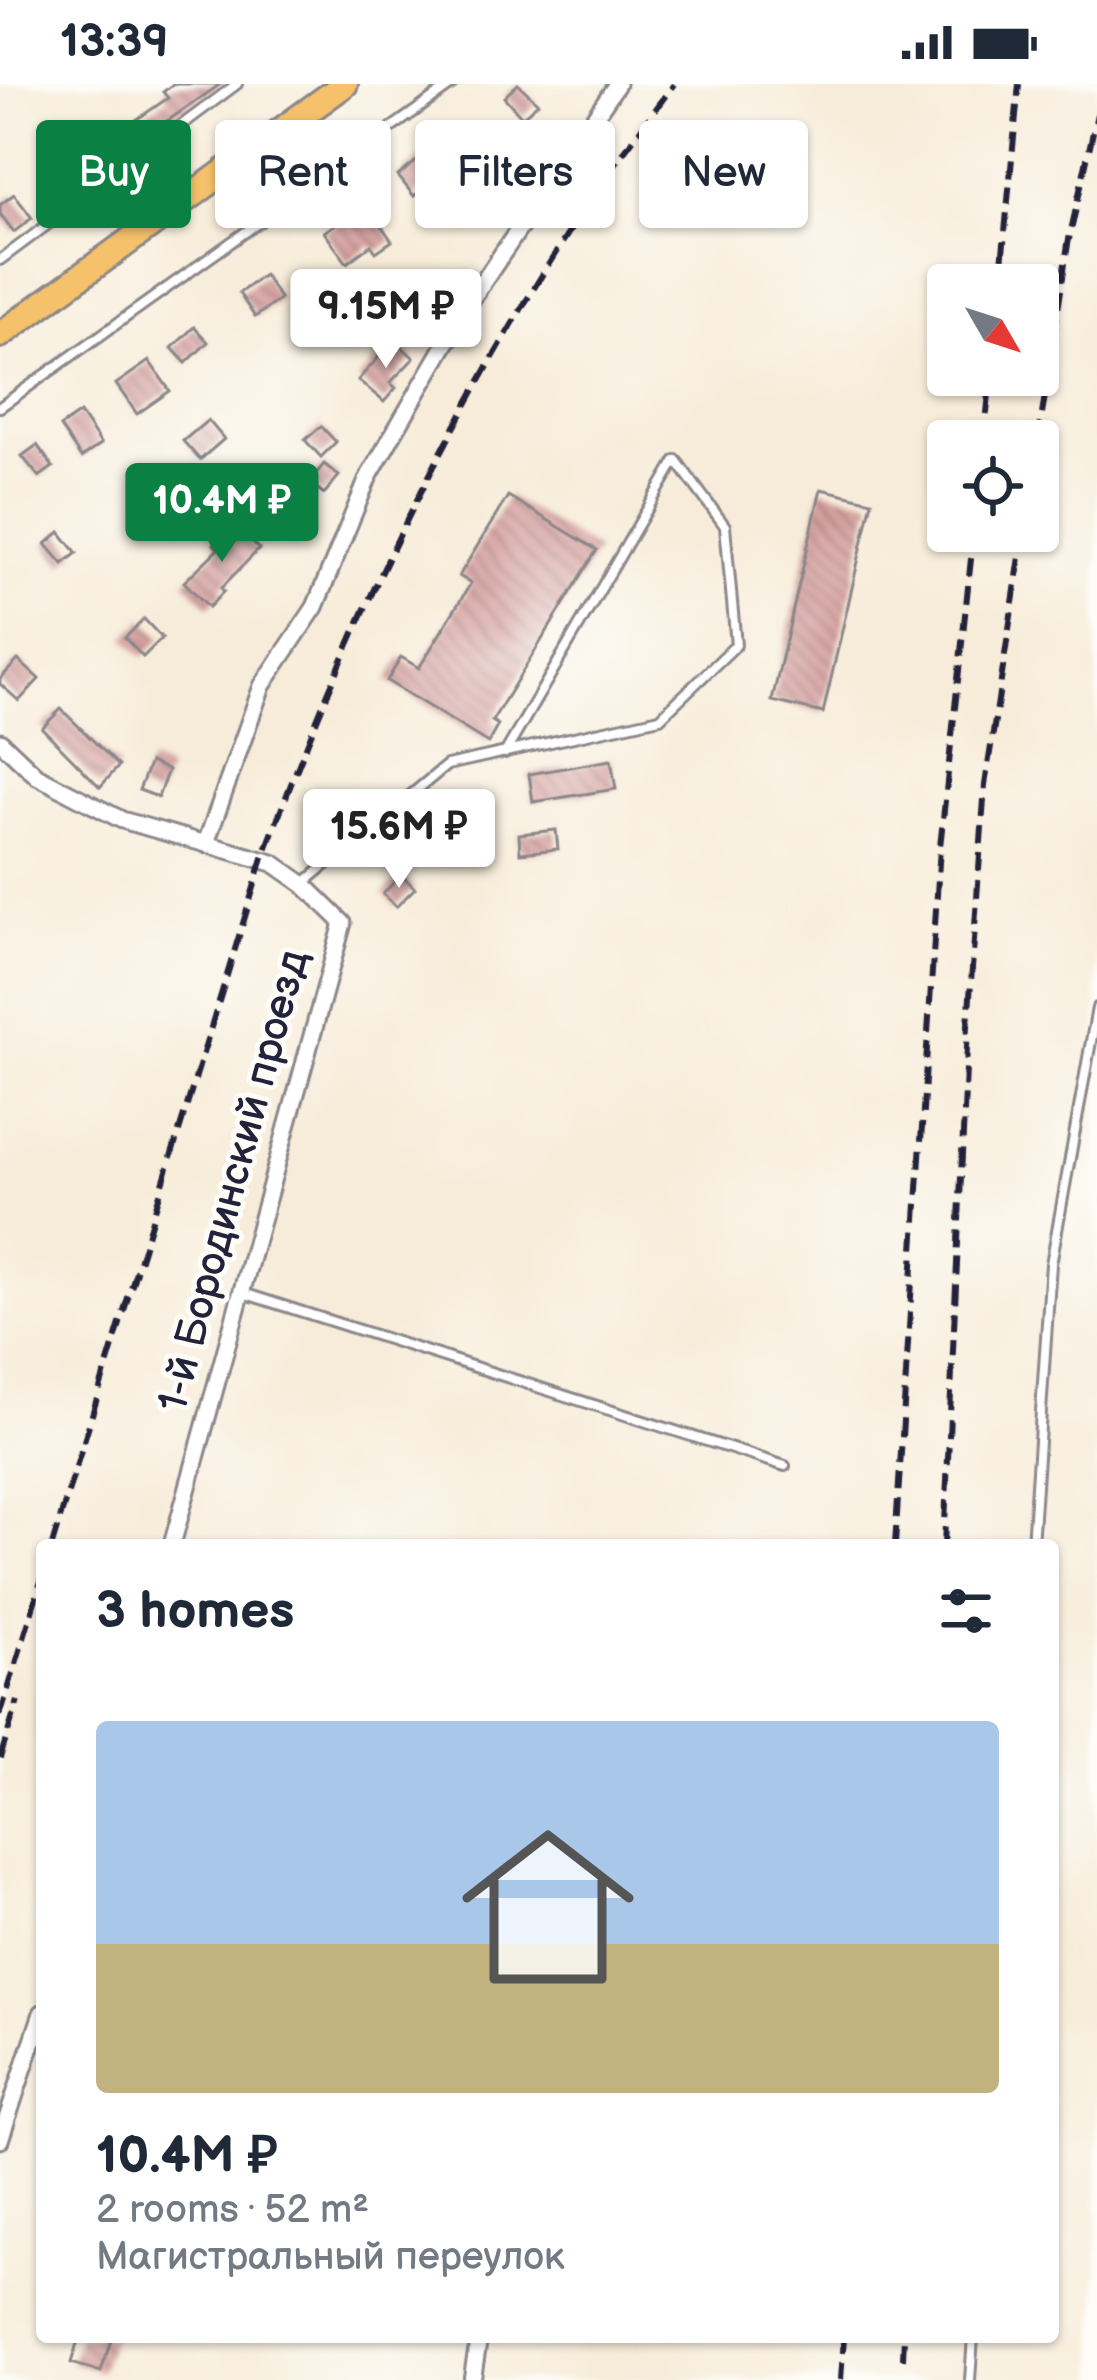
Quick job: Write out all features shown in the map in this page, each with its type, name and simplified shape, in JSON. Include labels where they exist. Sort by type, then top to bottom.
[{"type":"main road","points":[[0,334],[340,85]]},
{"type":"street","points":[[206,843],[262,686],[315,607],[369,476],[473,296],[617,84]]},
{"type":"street","name":"1-й Бородинский проезд","points":[[0,741],[37,776],[122,820],[263,858],[303,884],[343,923],[174,1539]]},
{"type":"street","points":[[0,2140],[36,2031]]},
{"type":"street","points":[[472,2380],[478,2343]]},
{"type":"lane","points":[[0,260],[237,84]]},
{"type":"lane","points":[[0,407],[453,84]]},
{"type":"lane","points":[[303,884],[447,765],[506,753],[660,718],[736,645],[725,526],[676,460],[506,753]]},
{"type":"lane","points":[[1032,1539],[1051,1264],[1097,1008]]},
{"type":"lane","points":[[241,1293],[784,1466]]},
{"type":"lane","points":[[970,2380],[973,2343]]},
{"type":"building","points":[[173,84],[221,84],[169,120],[136,120],[168,98],[163,92]]},
{"type":"building","points":[[518,84],[538,103],[522,117],[504,97]]},
{"type":"building","points":[[415,162],[415,195],[414,196],[398,176]]},
{"type":"building","points":[[14,194],[32,218],[14,232],[0,214],[0,205]]},
{"type":"building","points":[[383,228],[392,241],[376,252],[371,245],[347,263],[324,232]]},
{"type":"building","points":[[264,275],[280,299],[255,317],[239,293]]},
{"type":"building","points":[[194,327],[208,342],[186,363],[172,348]]},
{"type":"building","points":[[394,340],[414,358],[390,383],[396,388],[384,402],[358,380]]},
{"type":"building","points":[[149,361],[170,391],[137,414],[116,384]]},
{"type":"building","points":[[80,413],[101,444],[81,458],[60,427]]},
{"type":"building","points":[[208,420],[224,439],[200,460],[183,441]]},
{"type":"building","points":[[321,426],[336,442],[321,457],[305,440]]},
{"type":"building","points":[[37,445],[53,467],[39,477],[22,456]]},
{"type":"building","points":[[324,464],[339,476],[324,494],[309,482]]},
{"type":"building","points":[[280,468],[304,487],[281,515],[257,495]]},
{"type":"building","points":[[821,489],[872,501],[823,713],[772,701]]},
{"type":"building","points":[[508,496],[597,550],[492,721],[498,725],[488,743],[387,681],[401,657],[419,668],[471,583],[459,576]]},
{"type":"building","points":[[233,524],[259,549],[209,607],[184,582],[218,549],[214,544]]},
{"type":"building","points":[[60,532],[77,553],[63,564],[46,544]]},
{"type":"building","points":[[144,619],[162,638],[143,657],[125,638]]},
{"type":"building","points":[[18,660],[39,679],[19,701],[0,684]]},
{"type":"building","points":[[61,709],[119,766],[100,787],[42,728]]},
{"type":"building","points":[[611,760],[616,789],[533,802],[529,774]]},
{"type":"building","points":[[150,762],[168,770],[158,797],[139,790]]},
{"type":"building","points":[[396,820],[421,845],[404,861],[380,837]]},
{"type":"building","points":[[556,830],[558,849],[520,853],[519,834]]},
{"type":"building","points":[[401,875],[415,888],[396,907],[383,894]]},
{"type":"building","points":[[77,2343],[110,2343],[101,2372],[71,2363]]},
{"type":"railway","points":[[54,1539],[263,858],[330,688],[406,521],[492,359],[588,203],[674,84]]},
{"type":"railway","points":[[1002,264],[1019,84]]},
{"type":"railway","points":[[1041,420],[1068,244],[1097,114]]},
{"type":"railway","points":[[986,420],[989,396]]},
{"type":"railway","points":[[895,1539],[940,847],[972,552]]},
{"type":"railway","points":[[944,1539],[968,1025],[985,785],[1021,552]]},
{"type":"railway","points":[[0,1716],[36,1598]]},
{"type":"railway","points":[[0,1758],[18,1701]]},
{"type":"railway","points":[[841,2380],[844,2343]]},
{"type":"railway","points":[[903,2359],[904,2343]]}]
